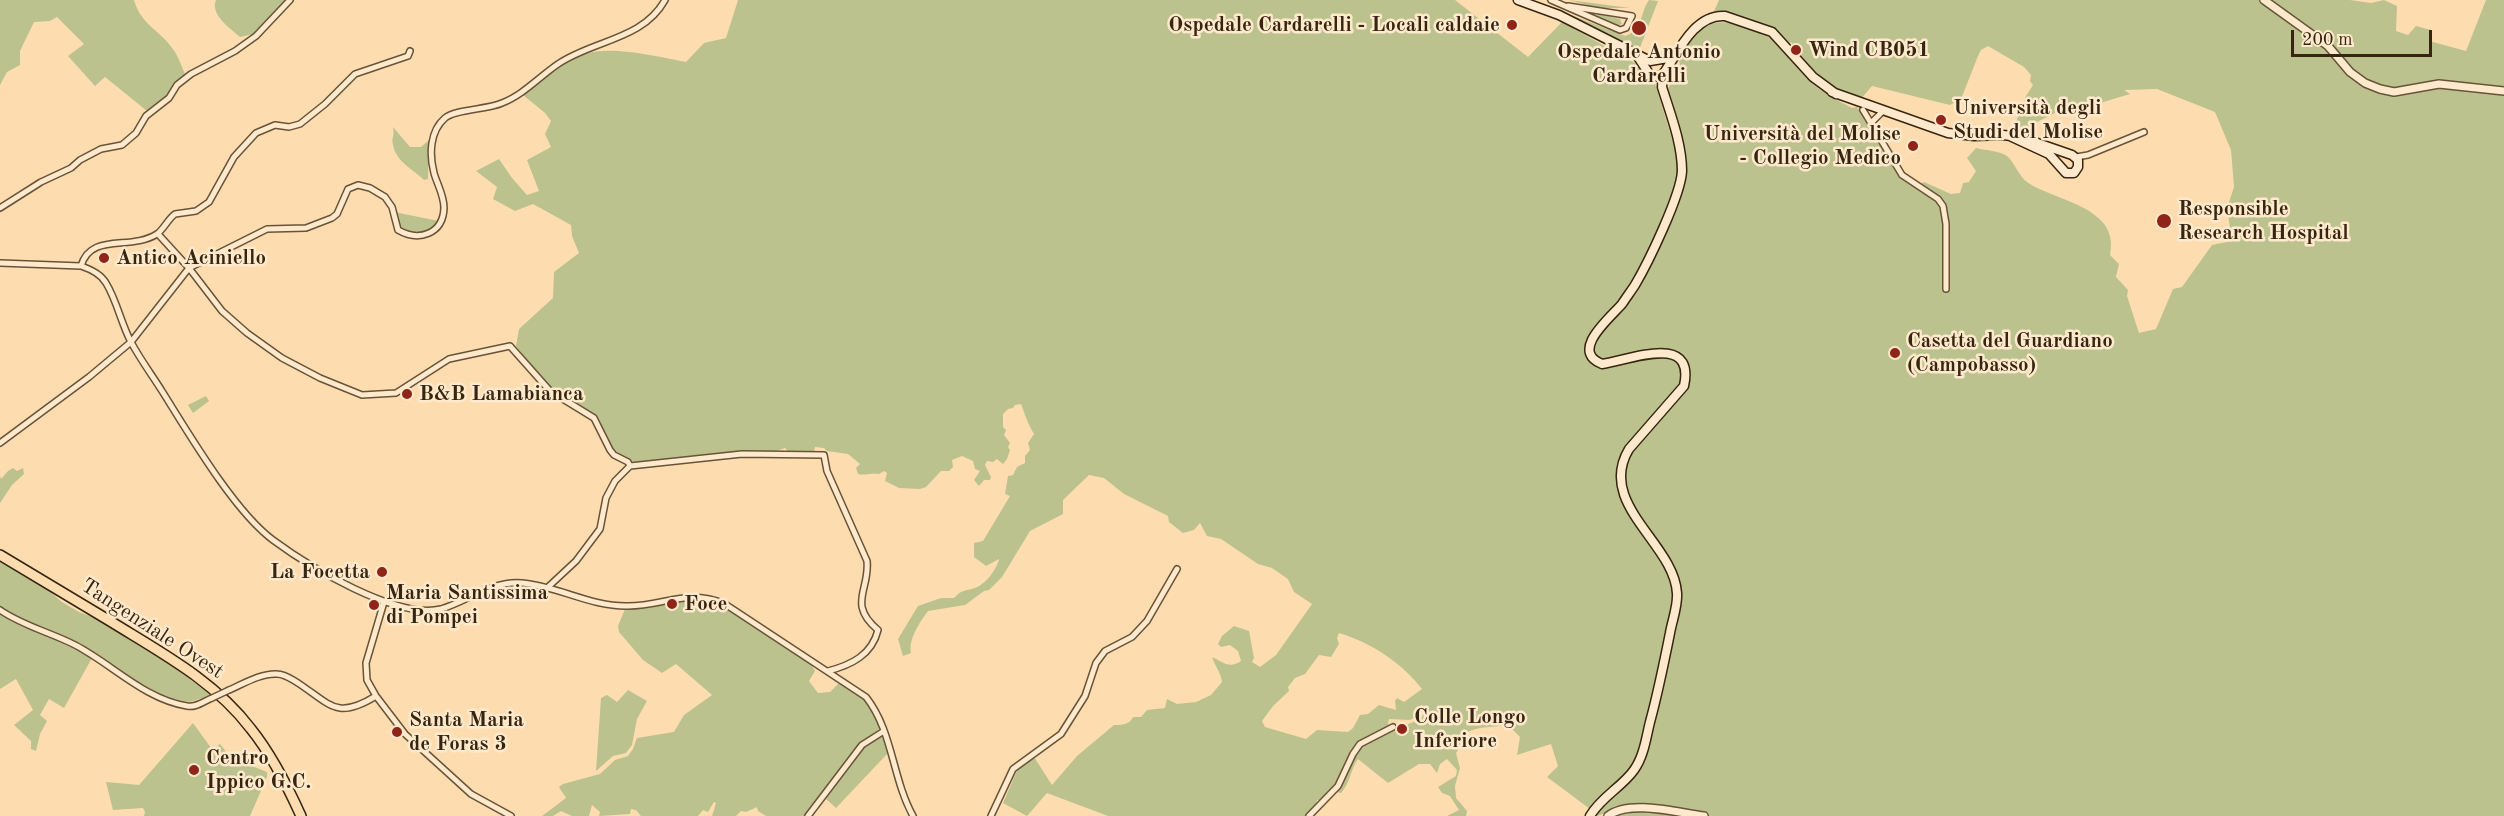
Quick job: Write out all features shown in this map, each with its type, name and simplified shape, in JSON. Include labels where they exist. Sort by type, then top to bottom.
[{"type":"main road","points":[[1518,0],[1559,15],[1650,62],[1674,57]]},
{"type":"main road","points":[[1590,816],[1597,806],[1633,772],[1642,754],[1661,679],[1677,594],[1675,582],[1667,566],[1624,495],[1621,479],[1624,459],[1629,449],[1684,386],[1686,374],[1683,365],[1671,353],[1654,351],[1602,364],[1593,358],[1589,348],[1593,337],[1635,285],[1652,253],[1681,182],[1680,158],[1662,87],[1665,72],[1691,33],[1703,22],[1718,15],[1725,15],[1776,35],[1813,77],[1833,92],[1862,107],[1896,115]]},
{"type":"main road","points":[[1638,57],[1662,87]]},
{"type":"main road","points":[[1660,59],[1665,72]]},
{"type":"main road","points":[[1650,62],[1650,74]]},
{"type":"main road","points":[[1650,74],[1665,72]]},
{"type":"main road","points":[[1862,107],[1961,135],[2010,136],[2028,139],[2074,158]]},
{"type":"main road","points":[[2010,136],[2049,154],[2066,173],[2074,173],[2074,158]]},
{"type":"main road","points":[[2061,169],[2060,161],[2074,158]]},
{"type":"main road","name":"Tangenziale Ovest","points":[[0,555],[153,647],[223,698],[250,727],[273,760],[301,816]]},
{"type":"street","points":[[0,208],[101,149],[122,145],[136,134],[146,116],[169,98],[177,85],[190,74],[236,51],[256,36],[290,0]]},
{"type":"street","points":[[0,443],[89,377],[131,342],[189,268],[267,228],[306,228],[332,218],[337,214],[348,189],[358,185],[370,188],[389,202],[398,230],[415,237],[426,235],[437,228],[442,216],[443,201],[433,171],[432,142],[434,132],[446,116],[454,112],[483,110],[504,103],[558,64],[579,52],[638,28],[653,17],[665,0]]},
{"type":"street","points":[[1551,0],[1620,30],[1626,28],[1632,16],[1568,6]]},
{"type":"street","points":[[2264,0],[2328,46],[2350,72],[2365,83],[2380,89],[2394,92],[2439,84],[2504,91]]},
{"type":"street","points":[[81,266],[83,258],[99,244],[133,243],[158,234],[175,214],[196,211],[209,202],[234,157],[256,133],[275,125],[289,127],[300,124],[325,104],[355,74],[408,56],[410,51]]},
{"type":"street","points":[[1862,107],[1902,175],[1938,199],[1943,206],[1946,224],[1946,289]]},
{"type":"street","points":[[1871,123],[1882,112]]},
{"type":"street","points":[[2074,158],[2088,155],[2144,132]]},
{"type":"street","points":[[158,234],[189,268],[222,311],[247,333],[282,358],[320,378],[362,395],[396,393],[449,359],[510,346],[550,391],[594,418],[610,450],[614,455],[628,462],[630,466]]},
{"type":"street","points":[[0,263],[81,266],[93,270],[106,282],[131,342],[234,497],[264,532],[320,569],[384,602],[419,611],[440,609],[501,584],[521,583],[610,606],[631,606],[666,599],[708,597],[725,604],[866,697],[876,709],[903,793],[913,816]]},
{"type":"street","points":[[547,588],[576,561],[600,529],[606,498],[615,481],[630,466],[742,454],[824,455],[827,471],[867,561],[868,568],[861,601],[866,616],[878,630],[871,647],[860,658],[828,671]]},
{"type":"street","points":[[991,816],[1013,768],[1061,734],[1085,696],[1096,663],[1105,651],[1132,637],[1148,621],[1176,569]]},
{"type":"street","points":[[384,602],[366,663],[367,680],[376,696],[405,734],[471,794],[511,816]]},
{"type":"street","points":[[0,610],[26,624],[74,644],[138,687],[173,703],[193,707],[261,677],[278,674],[285,675],[317,698],[339,709],[355,707],[376,696]]},
{"type":"street","points":[[1309,816],[1338,786],[1360,744],[1394,727]]},
{"type":"street","points":[[808,816],[862,745],[884,730]]},
{"type":"street","points":[[1608,816],[1615,811],[1633,807],[1704,816]]},
{"type":"green space","points":[[0,0],[134,0],[141,16],[174,51],[185,74],[169,95],[147,111],[105,77],[95,86],[68,56],[84,44],[57,17],[50,21],[34,22],[20,51],[20,65],[7,72],[0,85]]},
{"type":"green space","points":[[216,0],[285,0],[257,33],[240,37],[218,16]]},
{"type":"green space","points":[[738,0],[1455,0],[1528,57],[1562,22],[1640,66],[1655,83],[1674,145],[1680,145],[1667,90],[1680,66],[1679,59],[1693,39],[1706,26],[1722,22],[1733,23],[1770,38],[1819,89],[1852,108],[1857,107],[1898,171],[1914,187],[1924,182],[1951,194],[1960,193],[1963,183],[1969,182],[1976,171],[1967,158],[1976,148],[2004,154],[2027,182],[2095,215],[2105,226],[2111,239],[2110,255],[2119,264],[2116,277],[2128,290],[2127,296],[2139,333],[2156,329],[2173,289],[2182,287],[2212,245],[2232,241],[2227,208],[2234,187],[2231,150],[2215,112],[2157,89],[2124,90],[2130,94],[2080,109],[2068,107],[2021,130],[2014,127],[2026,96],[2033,85],[2030,81],[2031,75],[2024,67],[1988,46],[1981,50],[1961,99],[1950,105],[1872,86],[1860,100],[1836,91],[1816,76],[1791,42],[1788,43],[1772,29],[1745,18],[1714,11],[1719,0],[2350,0],[2371,3],[2384,0],[2397,6],[2396,31],[2408,35],[2416,26],[2431,30],[2429,41],[2466,51],[2486,0],[2504,0],[2504,816],[1710,816],[1665,806],[1630,804],[1619,805],[1601,815],[1593,816],[1590,809],[1547,777],[1558,766],[1551,744],[1517,755],[1520,737],[1508,725],[1473,730],[1463,737],[1456,753],[1460,768],[1455,786],[1456,798],[1467,811],[1466,816],[1447,816],[1459,810],[1450,796],[1442,793],[1438,787],[1456,776],[1457,770],[1447,759],[1440,764],[1437,773],[1430,764],[1419,764],[1388,783],[1358,759],[1341,793],[1332,791],[1321,800],[1317,800],[1316,805],[1305,816],[1108,816],[1047,793],[1027,816],[1003,803],[1019,766],[1034,757],[1052,785],[1077,756],[1114,725],[1127,723],[1133,717],[1141,717],[1147,710],[1165,708],[1167,699],[1177,704],[1196,702],[1211,695],[1222,682],[1212,657],[1229,665],[1241,661],[1238,651],[1230,645],[1221,647],[1218,644],[1222,636],[1234,626],[1249,631],[1254,658],[1252,662],[1260,667],[1276,655],[1312,604],[1294,592],[1288,579],[1272,568],[1258,564],[1221,539],[1207,536],[1200,523],[1194,530],[1183,533],[1169,522],[1168,516],[1124,494],[1104,478],[1089,475],[1063,500],[1063,514],[1030,531],[1002,577],[989,590],[984,591],[965,605],[928,611],[913,636],[911,653],[903,656],[898,639],[918,606],[941,598],[954,598],[961,592],[979,586],[996,567],[999,559],[986,566],[974,557],[974,543],[983,541],[1010,496],[1005,494],[1008,476],[1013,475],[1017,467],[1025,463],[1025,456],[1030,450],[1028,443],[1034,434],[1021,404],[1015,405],[1003,414],[1003,427],[1006,430],[1004,435],[1010,443],[1008,447],[1010,450],[1003,464],[997,459],[993,462],[987,461],[985,465],[991,477],[990,480],[984,480],[979,486],[974,480],[980,471],[975,469],[973,461],[962,456],[952,460],[953,467],[949,471],[941,471],[926,487],[920,489],[899,488],[885,481],[887,473],[884,471],[879,474],[858,474],[856,468],[860,464],[848,454],[815,447],[814,452],[790,454],[785,448],[777,451],[636,463],[621,456],[610,445],[599,419],[551,390],[516,346],[519,329],[553,298],[554,272],[579,253],[572,236],[571,225],[533,204],[515,211],[493,199],[497,187],[476,171],[499,159],[527,195],[539,191],[527,160],[551,147],[545,134],[551,121],[523,95],[577,57],[595,52],[621,51],[686,62],[704,43],[726,38]],"holes":[[[1339,633],[1363,642],[1396,662],[1422,689],[1404,702],[1397,698],[1396,710],[1379,705],[1368,714],[1360,715],[1348,732],[1317,730],[1306,739],[1265,727],[1262,721],[1273,706],[1289,691],[1288,687],[1295,678],[1305,674],[1319,655],[1331,657],[1339,644],[1337,638]],[[1421,712],[1423,715],[1418,720],[1392,731],[1388,723],[1389,719],[1409,720],[1419,717]]]},
{"type":"green space","points":[[1569,0],[1630,8],[1598,8]]},
{"type":"green space","points":[[1649,0],[1658,1],[1638,53],[1571,15],[1625,36],[1638,26]]},
{"type":"green space","points":[[1597,14],[1620,19],[1622,24],[1617,26],[1596,17]]},
{"type":"green space","points":[[393,127],[410,147],[421,147],[429,140],[428,179],[424,180],[398,156],[393,143]]},
{"type":"green space","points":[[394,212],[439,221],[436,226],[425,232],[407,233],[398,226]]},
{"type":"green space","points":[[206,396],[209,401],[193,413],[188,405]]},
{"type":"green space","points":[[13,468],[17,471],[23,468],[24,474],[12,485],[0,503],[0,476],[1,479]]},
{"type":"green space","points":[[0,561],[49,591],[62,602],[98,619],[163,659],[211,695],[190,702],[166,698],[148,690],[109,664],[0,608]]},
{"type":"green space","points":[[698,599],[724,605],[811,664],[815,671],[809,681],[818,693],[830,692],[840,682],[853,691],[871,707],[879,729],[860,745],[805,816],[766,816],[758,811],[757,807],[746,812],[741,811],[736,816],[712,816],[716,803],[714,802],[708,812],[703,810],[698,816],[641,816],[636,810],[631,809],[630,814],[599,816],[600,812],[592,805],[589,816],[572,816],[561,811],[553,816],[542,816],[566,798],[559,787],[563,784],[600,774],[615,760],[628,756],[637,738],[674,732],[684,715],[712,695],[676,664],[662,673],[643,660],[619,632],[618,626],[625,609]]},
{"type":"green space","points":[[0,612],[92,658],[64,708],[49,699],[40,715],[47,721],[40,734],[36,751],[31,749],[31,741],[14,725],[33,710],[16,679],[0,689]]},
{"type":"green space","points":[[628,690],[647,701],[637,719],[632,745],[626,753],[613,756],[596,771],[601,698],[607,695],[617,702]]},
{"type":"green space","name":"Centro Ippico G.C.","points":[[193,723],[222,763],[225,762],[216,747],[220,744],[236,764],[252,766],[267,772],[267,777],[250,816],[144,816],[143,808],[113,810],[106,782],[139,785]]},
{"type":"green space","points":[[882,736],[888,753],[836,808],[826,799],[866,745]]},
{"type":"green space","points":[[1633,809],[1679,816],[1613,816]]},
{"type":"place","name":"Ospedale Cardarelli - Locali caldaie","points":[[1512,25]]},
{"type":"place","name":"Ospedale Antonio Cardarelli","points":[[1639,28]]},
{"type":"place","name":"Wind CB051","points":[[1796,50]]},
{"type":"place","name":"Università degli Studi del Molise","points":[[1941,120]]},
{"type":"place","name":"Università del Molise - Collegio Medico","points":[[1913,146]]},
{"type":"place","name":"Responsible Research Hospital","points":[[2164,221]]},
{"type":"place","name":"Antico Aciniello","points":[[104,258]]},
{"type":"place","name":"Casetta del Guardiano (Campobasso)","points":[[1895,353]]},
{"type":"place","name":"B&B Lamabianca","points":[[407,394]]},
{"type":"place","name":"La Focetta","points":[[382,572]]},
{"type":"place","name":"Foce","points":[[672,604]]},
{"type":"place","name":"Maria Santissima di Pompei","points":[[374,605]]},
{"type":"place","name":"Colle Longo Inferiore","points":[[1402,729]]},
{"type":"place","name":"Santa Maria de Foras 3","points":[[397,732]]},
{"type":"place","name":"Centro Ippico G.C.","points":[[194,770]]}]
